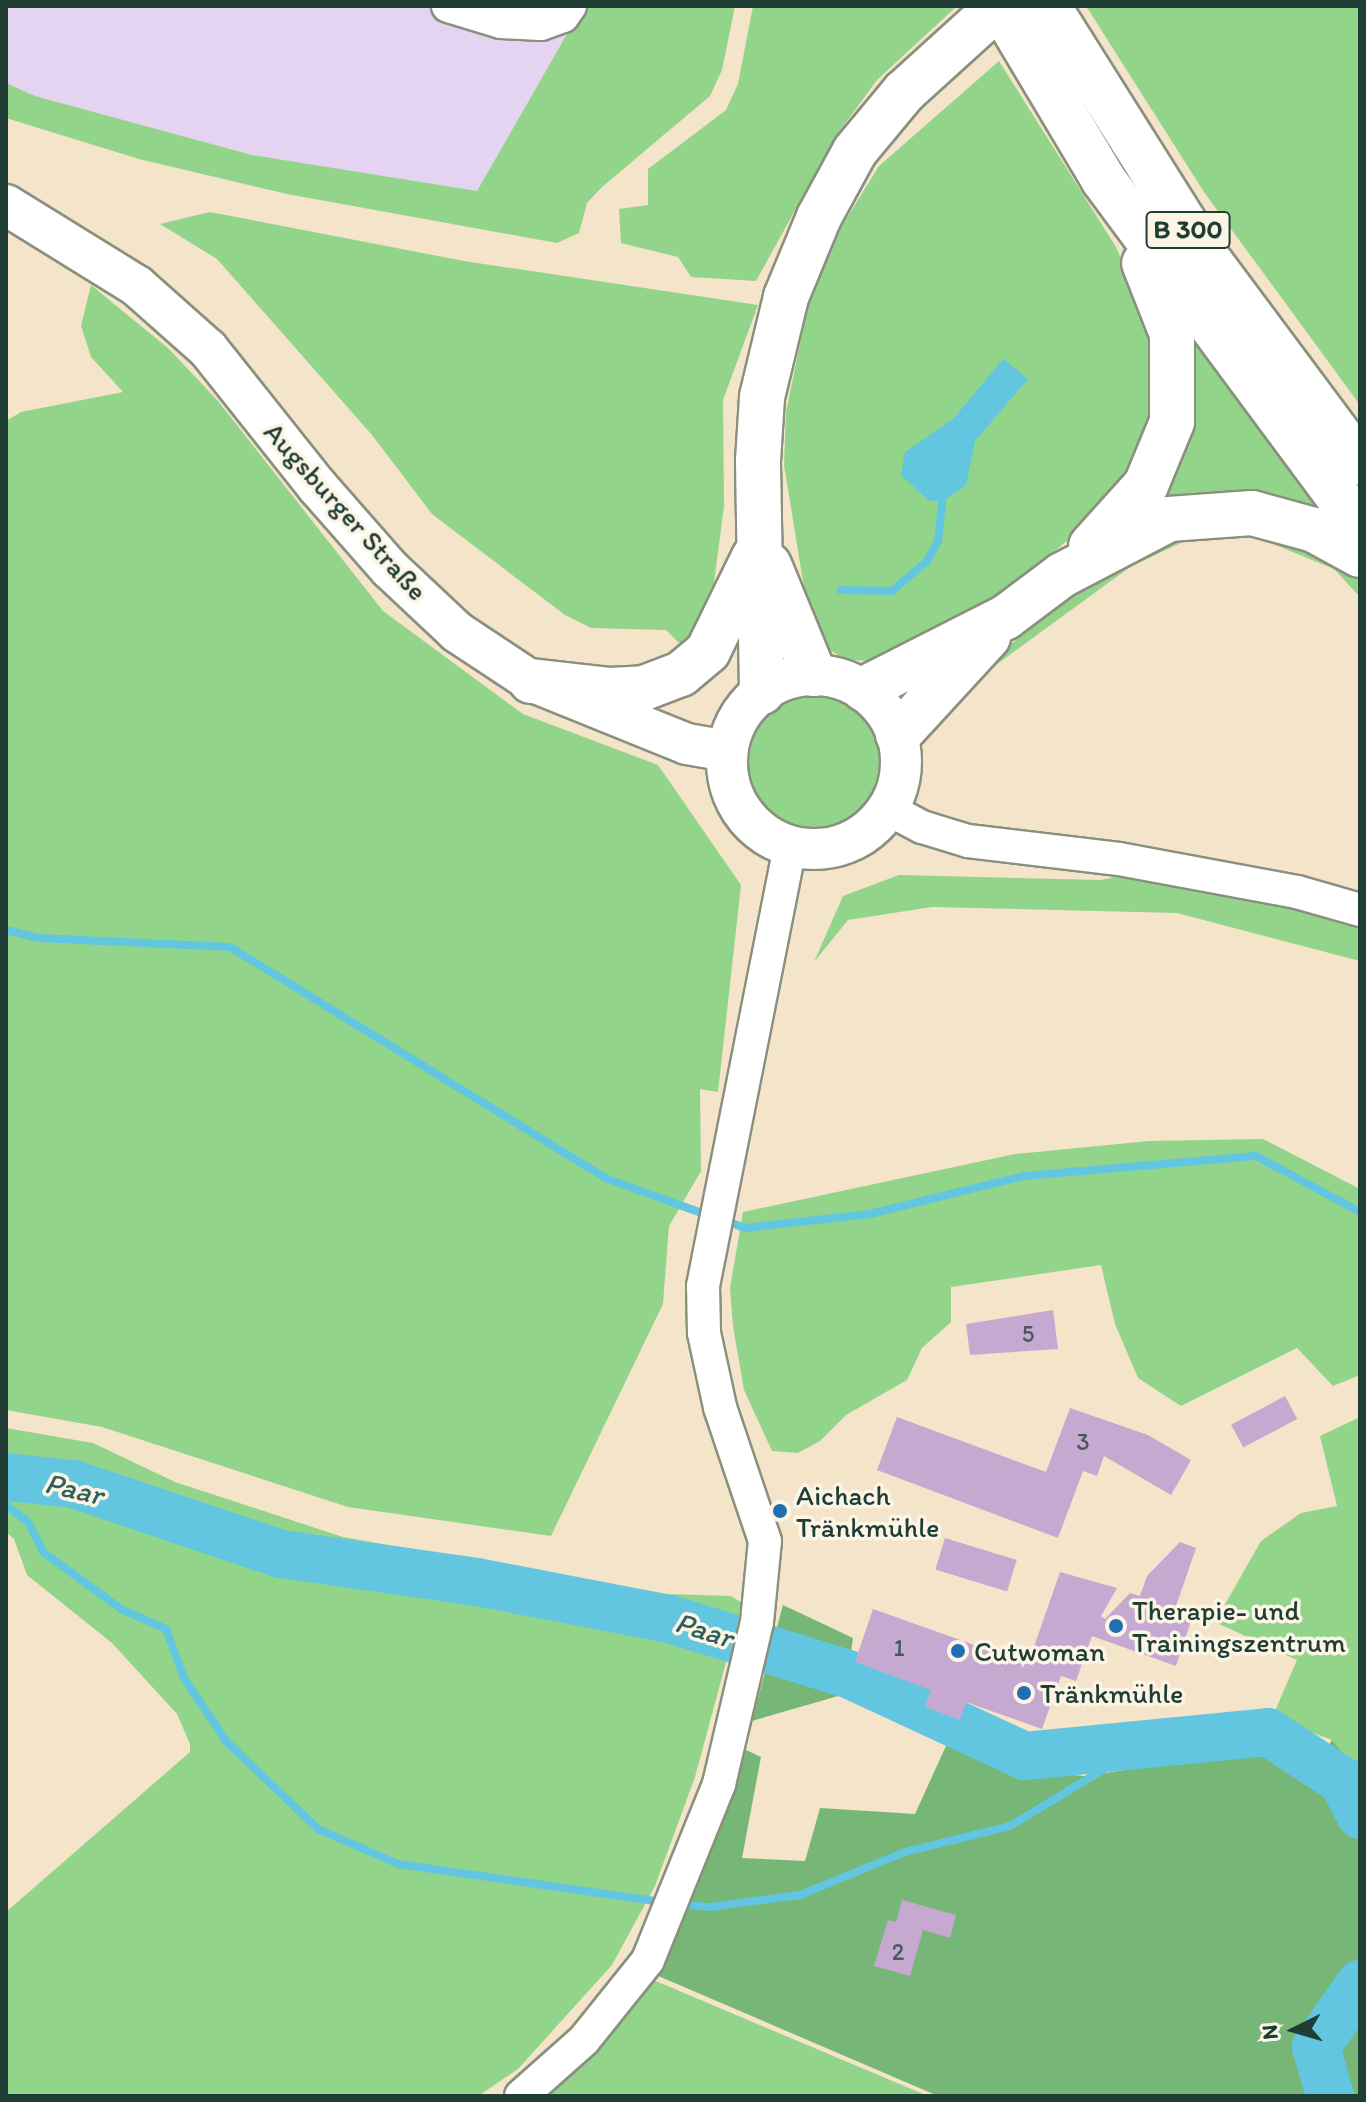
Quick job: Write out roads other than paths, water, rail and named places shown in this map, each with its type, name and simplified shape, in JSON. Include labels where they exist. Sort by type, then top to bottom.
[{"type":"highway","points":[[762,692],[762,397],[771,348],[801,254],[855,151],[946,49],[999,6]]},
{"type":"highway","name":"B 300","points":[[999,6],[1103,179],[1360,526]]},
{"type":"highway","name":"B 300","points":[[1048,6],[1197,243],[1355,455]]},
{"type":"highway","points":[[1062,575],[1146,485],[1167,442],[1175,402],[1175,365],[1163,302],[1103,179]]},
{"type":"highway","points":[[864,689],[1006,617],[1062,575],[1147,528],[1194,513],[1252,513],[1281,518],[1360,555]]},
{"type":"highway","points":[[760,544],[814,674]]},
{"type":"highway","points":[[531,681],[610,690],[644,688],[681,674],[708,651],[760,544]]},
{"type":"highway","points":[[898,735],[1006,617]]},
{"type":"main road","name":"Augsburger Straße","points":[[6,205],[137,286],[208,349],[390,569],[457,632],[531,681],[687,744],[727,751]]},
{"type":"main road","points":[[814,674],[864,689],[884,709],[898,735],[900,784],[888,809],[853,841],[811,850],[790,847],[762,833],[741,809],[728,778],[727,751],[746,706],[762,692],[789,678],[814,674]]},
{"type":"street","points":[[448,6],[501,22],[541,24],[563,16],[570,6]]},
{"type":"street","points":[[888,809],[968,841],[1119,859],[1297,892],[1360,910]]},
{"type":"street","points":[[521,2096],[584,2040],[648,1960],[681,1888],[719,1784],[757,1622],[765,1541],[720,1407],[704,1333],[709,1246],[718,1190],[790,847]]},
{"type":"water","points":[[1003,359],[1028,379],[975,441],[966,485],[942,502],[928,500],[901,475],[905,452],[954,418]]},
{"type":"waterway","points":[[841,590],[892,591],[927,561],[938,541],[942,502]]},
{"type":"waterway","points":[[6,930],[38,938],[230,947],[605,1178],[710,1216]]},
{"type":"waterway","points":[[723,1220],[745,1228],[870,1214],[1023,1176],[1256,1156],[1360,1212]]},
{"type":"waterway","name":"Paar","points":[[6,1477],[73,1484],[281,1554],[477,1582],[670,1619],[848,1674],[1025,1756],[1268,1732],[1343,1781],[1360,1815]]},
{"type":"waterway","points":[[6,1505],[28,1522],[43,1552],[121,1609],[166,1629],[184,1678],[226,1741],[318,1829],[398,1864],[663,1902]]},
{"type":"waterway","points":[[680,1904],[710,1907],[800,1895],[905,1852],[1010,1826],[1144,1745]]},
{"type":"waterway","name":"Paar","points":[[1330,2096],[1316,2047],[1360,1984]]},
{"type":"place","name":"Aichach Tränkmühle","points":[[780,1511]]},
{"type":"place","name":"Therapie- und Trainingszentrum","points":[[1116,1626]]},
{"type":"place","name":"Cutwoman","points":[[958,1651]]},
{"type":"place","name":"Tränkmühle","points":[[1024,1693]]}]
